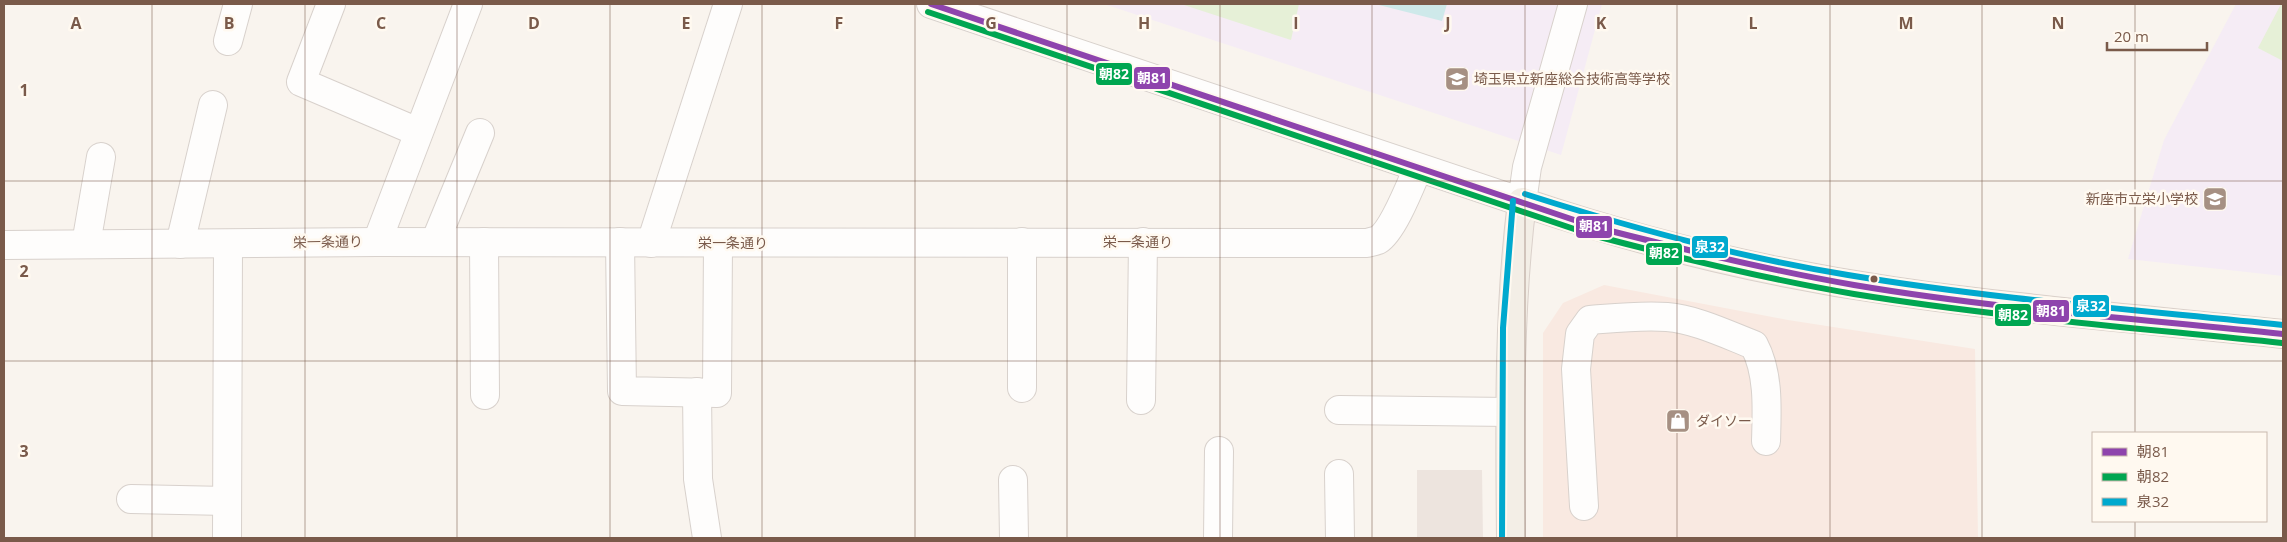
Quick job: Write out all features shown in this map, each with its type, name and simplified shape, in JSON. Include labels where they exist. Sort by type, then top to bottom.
[{"type":"main road","points":[[1511,538],[1510,412],[1514,266],[1522,202],[1595,227],[1795,274],[1893,291],[2283,334]]},
{"type":"street","points":[[228,41],[238,4]]},
{"type":"street","points":[[331,4],[301,82],[418,132]]},
{"type":"street","points":[[377,242],[468,4]]},
{"type":"street","points":[[651,243],[728,4]]},
{"type":"street","points":[[931,4],[1522,202],[1527,167],[1573,4]]},
{"type":"street","points":[[180,244],[213,104]]},
{"type":"street","points":[[435,242],[480,133]]},
{"type":"street","points":[[86,244],[101,157]]},
{"type":"street","name":"栄一条通り","points":[[4,244],[377,242],[1367,243],[1379,239],[1387,230],[1418,168]]},
{"type":"street","points":[[484,242],[485,395]]},
{"type":"street","points":[[620,242],[622,391],[717,393],[718,242]]},
{"type":"street","points":[[1022,242],[1022,388]]},
{"type":"street","points":[[1141,400],[1143,242]]},
{"type":"street","points":[[227,538],[228,244]]},
{"type":"street","points":[[1584,506],[1576,369],[1580,334],[1590,320],[1622,317],[1668,317],[1710,328],[1754,345],[1761,357],[1766,392],[1766,441]]},
{"type":"street","points":[[697,392],[698,479],[707,538]]},
{"type":"street","points":[[1339,410],[1510,412]]},
{"type":"street","points":[[1218,538],[1219,450]]},
{"type":"street","points":[[1339,474],[1340,538]]},
{"type":"street","points":[[1013,480],[1014,538]]},
{"type":"street","points":[[132,500],[226,500]]},
{"type":"shaded area","name":"埼玉県立新座総合技術高等学校","points":[[1104,4],[1602,4],[1561,155]]},
{"type":"shaded area","name":"新座市立栄小学校","points":[[2236,4],[2283,4],[2283,276],[2128,259],[2164,140]]},
{"type":"shaded area","points":[[1604,285],[1788,320],[1975,349],[1978,538],[1543,538],[1543,333],[1563,303]]},
{"type":"shaded area","points":[[1417,470],[1482,470],[1483,538],[1417,538]]},
{"type":"green space","points":[[1181,4],[1299,4],[1291,40]]},
{"type":"green space","points":[[2281,4],[2283,4],[2283,61],[2258,48]]},
{"type":"water","points":[[1375,4],[1447,4],[1442,21]]},
{"type":"transit line","name":"朝81","points":[[931,4],[1595,227],[1724,259],[1854,285],[1961,301],[2283,334]]},
{"type":"transit line","name":"朝82","points":[[928,12],[1592,235],[1690,260],[1821,288],[1907,302],[2068,322],[2282,343]]},
{"type":"transit line","name":"泉32","points":[[1525,194],[1685,240],[1807,268],[1956,291],[2283,325]]},
{"type":"transit line","name":"泉32","points":[[1502,538],[1503,328],[1513,201]]},
{"type":"place","name":"埼玉県立新座総合技術高等学校","points":[[1457,79]]},
{"type":"place","name":"新座市立栄小学校","points":[[2215,199]]},
{"type":"place","name":"ダイソー","points":[[1678,421]]}]
